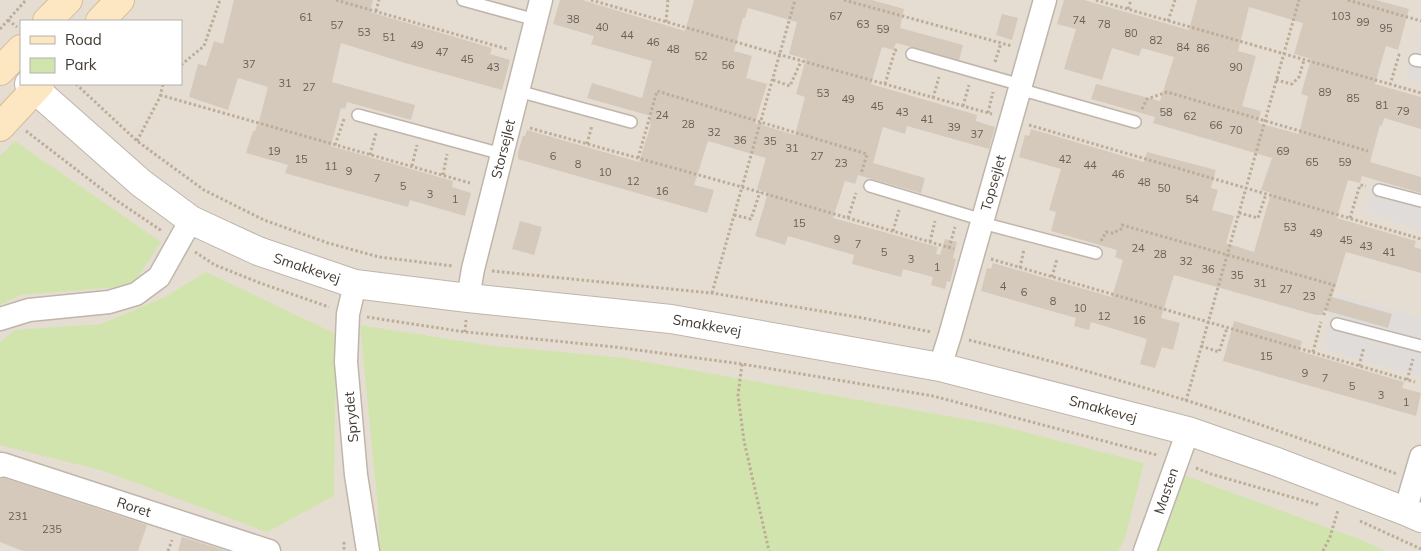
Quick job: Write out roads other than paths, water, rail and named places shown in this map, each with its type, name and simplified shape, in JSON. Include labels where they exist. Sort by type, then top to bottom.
[{"type":"main road","points":[[48,20],[68,0]]},
{"type":"main road","points":[[101,20],[120,0]]},
{"type":"main road","points":[[4,122],[20,79]]},
{"type":"street","name":"Topsejlet","points":[[940,366],[1044,0]]},
{"type":"street","name":"Storsejlet","points":[[468,298],[473,269],[538,10]]},
{"type":"street","name":"Smakkevej","points":[[34,85],[141,183],[185,231],[258,251],[355,284],[671,319],[940,366],[1188,431],[1277,462],[1413,514]]},
{"type":"street","points":[[0,319],[29,310],[109,302],[136,294],[159,278],[185,231]]},
{"type":"street","name":"Sprydet","points":[[355,284],[348,314],[346,362],[356,475],[368,551]]},
{"type":"street","name":"Masten","points":[[1145,551],[1176,460],[1188,431]]},
{"type":"street","points":[[1413,514],[1414,481],[1421,457]]},
{"type":"street","name":"Roret","points":[[0,466],[2,464],[269,551]]},
{"type":"lane","points":[[463,0],[538,10]]},
{"type":"lane","points":[[912,54],[994,77],[1020,87],[1135,122]]},
{"type":"lane","points":[[518,91],[631,122]]},
{"type":"lane","points":[[358,114],[502,154]]},
{"type":"lane","points":[[864,185],[1096,253]]},
{"type":"lane","points":[[1379,190],[1421,201]]},
{"type":"lane","points":[[1337,324],[1419,346]]}]
